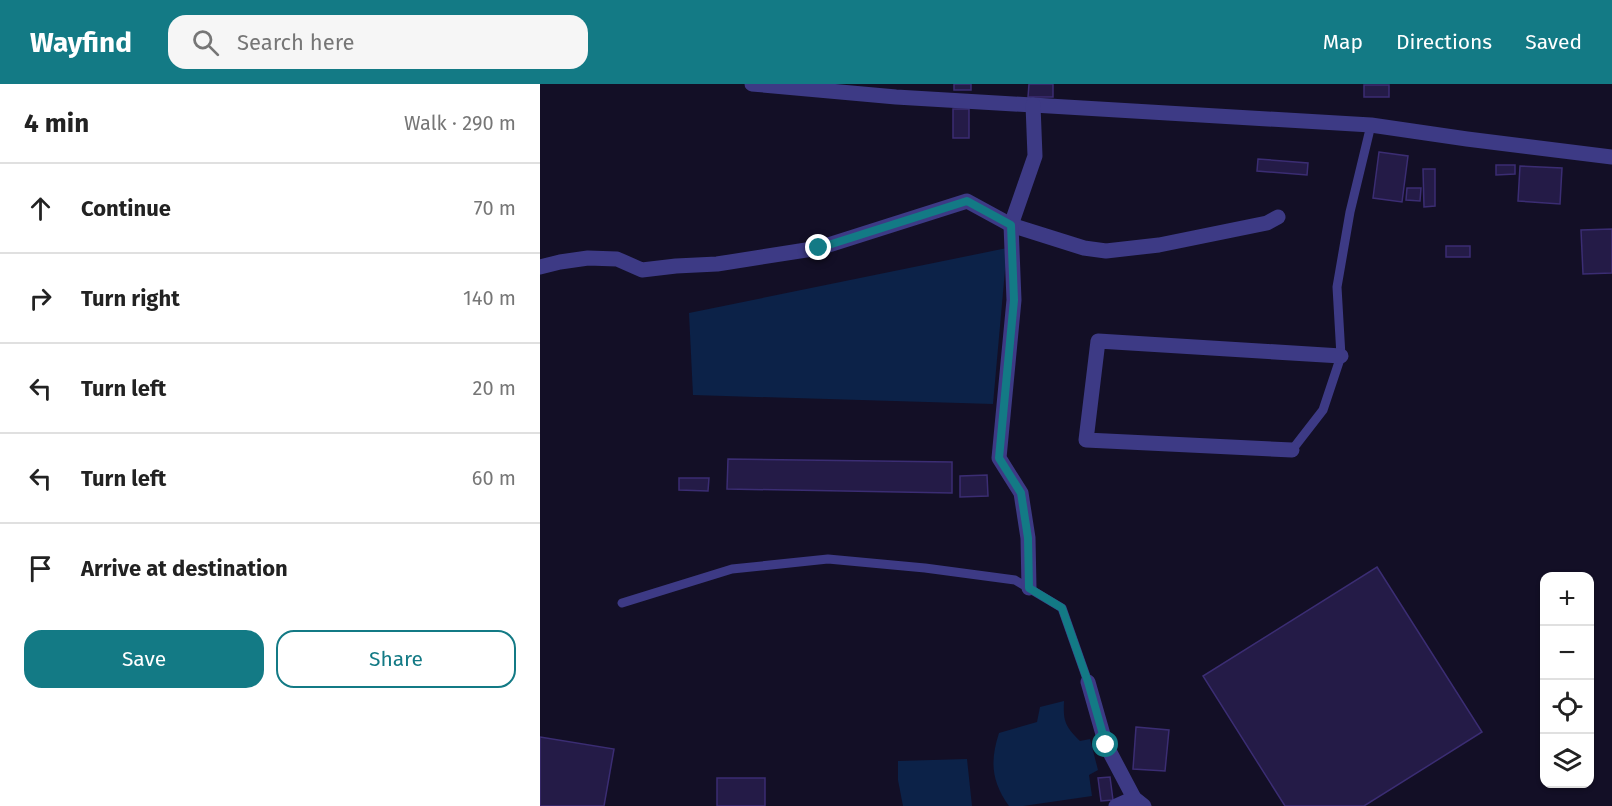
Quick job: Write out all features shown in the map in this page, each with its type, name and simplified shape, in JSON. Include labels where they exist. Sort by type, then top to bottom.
[{"type":"street","points":[[752,84],[896,90],[1033,105],[1371,125],[1467,140],[1612,157]]},
{"type":"street","points":[[1029,588],[1028,538],[1021,493],[999,458],[1014,300],[1011,225],[1035,156],[1033,105]]},
{"type":"street","points":[[540,267],[546,264],[588,258],[617,259],[642,270],[728,262],[819,248],[967,201],[1011,225],[1084,248],[1106,251],[1159,245],[1268,223],[1278,217]]},
{"type":"street","points":[[1292,450],[1086,440],[1098,341],[1341,356]]},
{"type":"street","points":[[1088,682],[1106,745],[1139,802],[1116,806]]},
{"type":"lane","points":[[1292,450],[1323,410],[1341,356],[1337,287],[1350,212],[1371,125]]},
{"type":"lane","points":[[622,603],[732,568],[828,559],[925,568],[1015,580],[1062,608],[1088,682]]},
{"type":"water","points":[[1007,248],[993,404],[693,395],[689,313]]},
{"type":"water","points":[[1064,701],[1064,714],[1068,727],[1080,741],[1090,739],[1098,770],[1089,775],[1092,796],[1009,806],[999,788],[994,771],[994,753],[999,733],[1037,722],[1040,707]]},
{"type":"water","points":[[967,759],[972,806],[903,806],[898,780],[898,761]]},
{"type":"building","points":[[954,84],[971,84],[971,90],[954,90]]},
{"type":"building","points":[[1029,84],[1053,84],[1053,97],[1028,97]]},
{"type":"building","points":[[1364,85],[1389,85],[1389,97],[1364,97]]},
{"type":"building","points":[[953,109],[969,109],[969,138],[953,138]]},
{"type":"building","points":[[1379,152],[1408,156],[1402,202],[1373,198]]},
{"type":"building","points":[[1258,159],[1308,163],[1307,175],[1257,171]]},
{"type":"building","points":[[1496,165],[1515,165],[1515,174],[1496,175]]},
{"type":"building","points":[[1520,166],[1562,168],[1560,204],[1518,201]]},
{"type":"building","points":[[1423,169],[1435,169],[1435,206],[1424,207]]},
{"type":"building","points":[[1407,188],[1421,188],[1420,201],[1406,200]]},
{"type":"building","points":[[1612,229],[1612,273],[1583,274],[1581,230]]},
{"type":"building","points":[[1446,246],[1470,246],[1470,257],[1446,257]]},
{"type":"building","points":[[728,459],[952,462],[952,493],[727,489]]},
{"type":"building","points":[[987,475],[988,496],[960,497],[960,476]]},
{"type":"building","points":[[679,478],[709,478],[708,491],[679,490]]},
{"type":"building","points":[[1377,567],[1482,732],[1364,806],[1285,806],[1203,676]]},
{"type":"building","points":[[1136,727],[1169,730],[1165,771],[1133,769]]},
{"type":"building","points":[[540,737],[614,749],[604,806],[540,806]]},
{"type":"building","points":[[1110,777],[1113,800],[1101,801],[1098,778]]},
{"type":"building","points":[[717,778],[765,778],[765,806],[717,806]]},
{"type":"route","points":[[819,248],[967,201],[1011,225],[1014,300],[999,458],[1021,493],[1028,538],[1029,588],[1062,608],[1088,682],[1106,745]]}]
